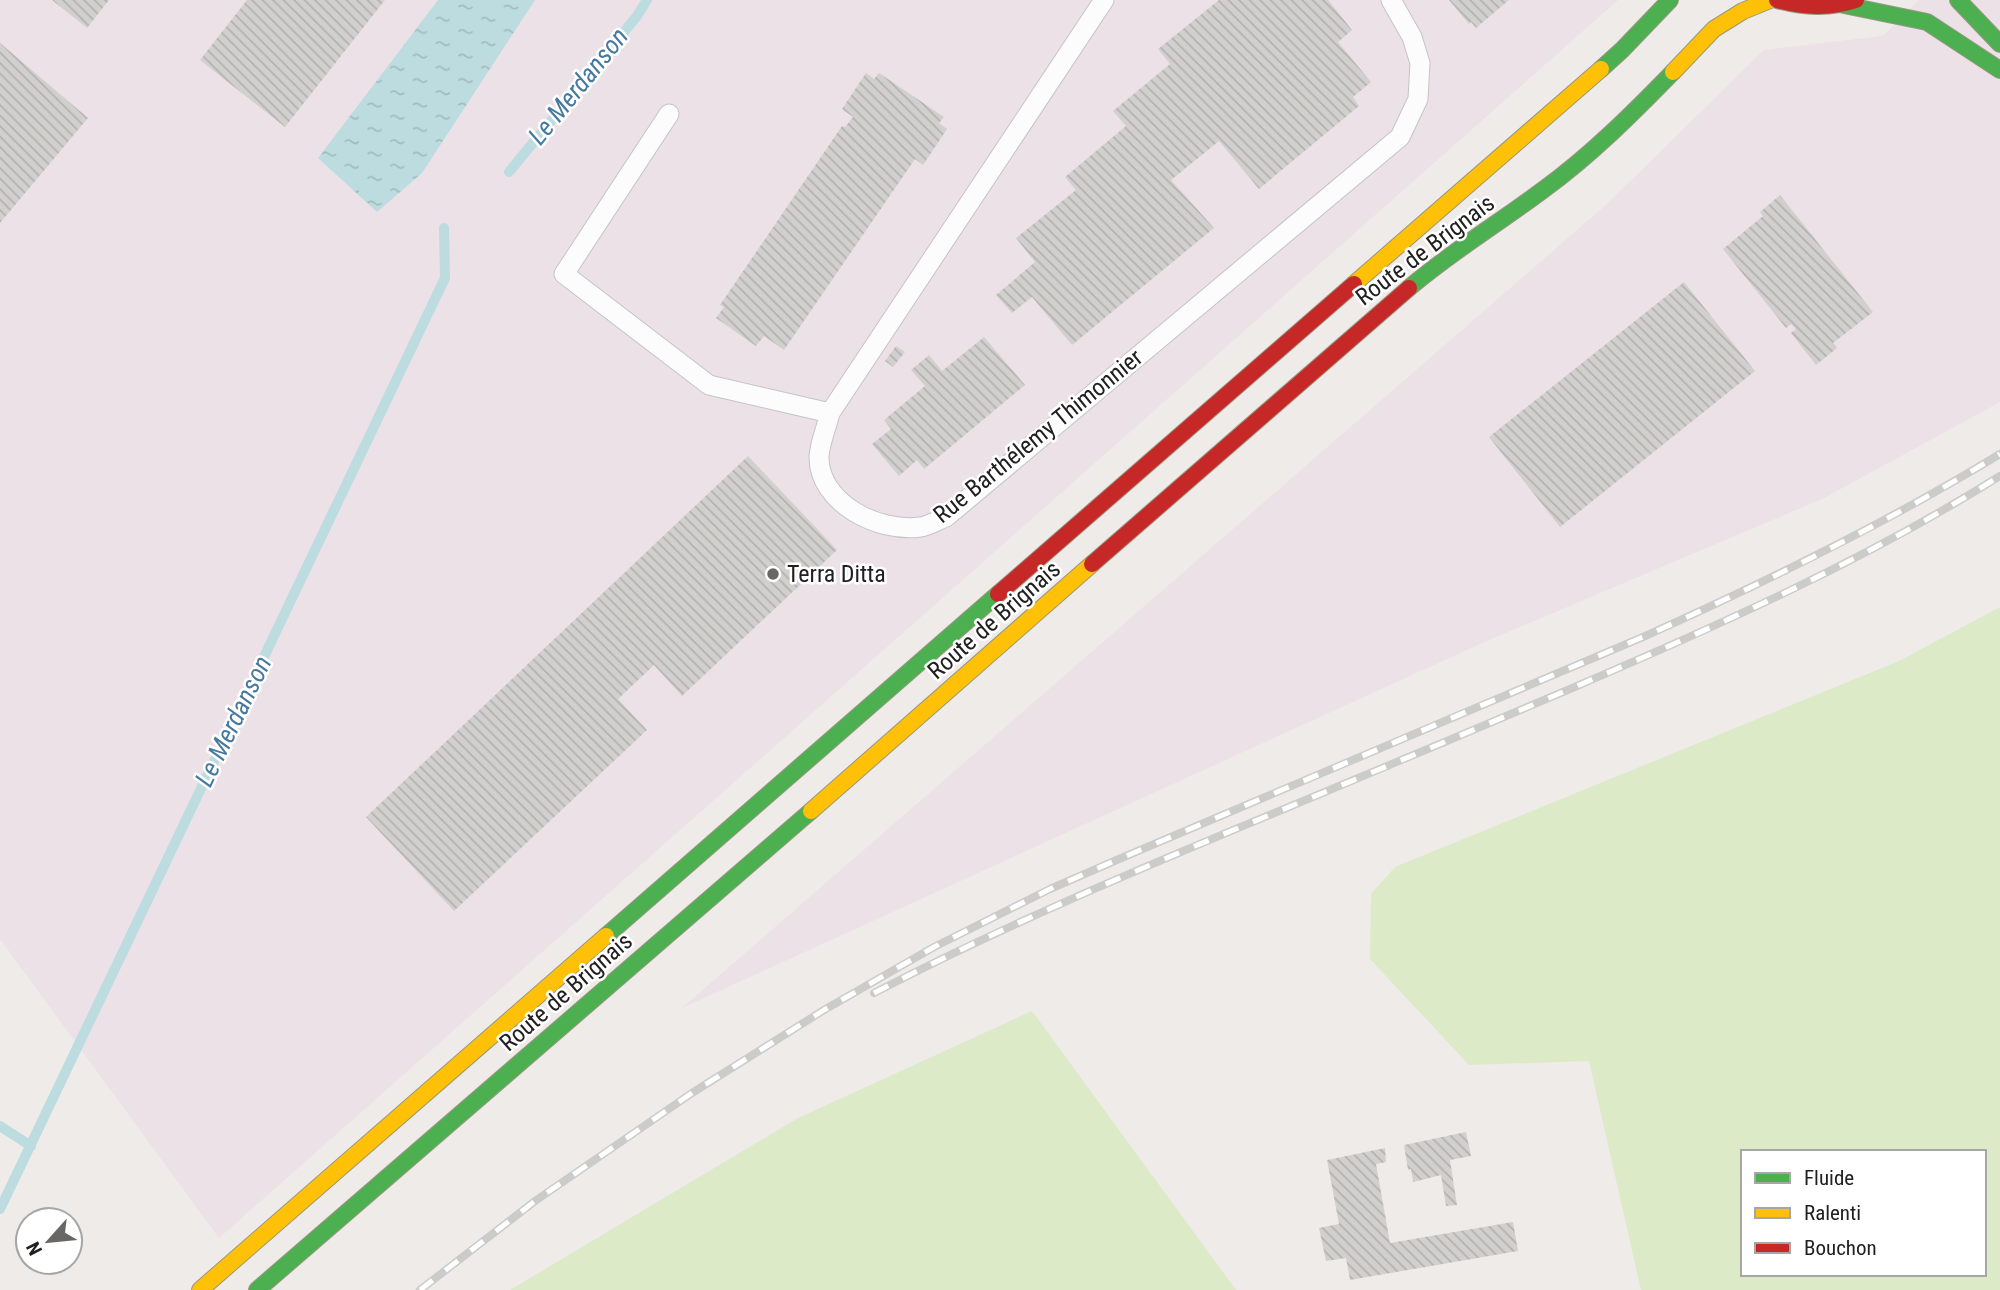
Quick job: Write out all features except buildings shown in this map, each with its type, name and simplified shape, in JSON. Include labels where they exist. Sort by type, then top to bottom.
[{"type":"main road","name":"Route de Brignais","points":[[200,1290],[1622,50],[1671,0]]},
{"type":"main road","name":"Route de Brignais","points":[[257,1290],[826,798],[1371,320],[1429,271],[1537,195],[1580,160],[1646,100],[1714,29],[1743,11],[1770,0]]},
{"type":"main road","points":[[1777,0],[1808,8],[1850,3],[1927,22],[2000,70]]},
{"type":"main road","points":[[1958,0],[2000,44]]},
{"type":"lane","name":"Rue Barthélemy Thimonnier","points":[[1104,0],[830,413],[819,456],[824,479],[836,497],[851,510],[880,523],[922,528],[946,517],[1400,136],[1418,99],[1420,63],[1412,37],[1391,0]]},
{"type":"lane","points":[[668,114],[564,274],[709,385],[830,413]]},
{"type":"shaded area","points":[[0,0],[1618,0],[219,1238],[0,939]]},
{"type":"shaded area","points":[[1919,0],[2000,0],[2000,402],[1822,499],[1482,643],[682,1008],[1607,204],[1764,50],[1883,36]]},
{"type":"green space","points":[[2000,607],[2000,1290],[1641,1290],[1589,1061],[1469,1065],[1370,959],[1371,894],[1395,867],[1899,661]]},
{"type":"green space","points":[[1032,1011],[1236,1290],[510,1290],[798,1118]]},
{"type":"water","points":[[438,0],[535,0],[422,173],[377,212],[318,158]]},
{"type":"waterway","name":"Le Merdanson","points":[[509,172],[637,16],[647,0]]},
{"type":"waterway","name":"Le Merdanson","points":[[0,1209],[445,278],[444,228]]},
{"type":"waterway","points":[[0,1126],[31,1146]]},
{"type":"railway","points":[[420,1290],[535,1201],[692,1093],[824,1010],[934,947],[1050,889],[1689,616],[1869,528],[2000,454]]},
{"type":"railway","points":[[874,993],[1071,899],[1570,689],[1735,616],[1843,564],[1949,507],[2000,476]]},
{"type":"traffic: fast","points":[[1601,69],[1670,0]]},
{"type":"traffic: fast","points":[[1958,0],[2000,44]]},
{"type":"traffic: fast","points":[[1844,5],[1927,22],[2000,70]]},
{"type":"traffic: fast","points":[[1409,288],[1578,163],[1673,72]]},
{"type":"traffic: fast","points":[[606,936],[998,594]]},
{"type":"traffic: fast","points":[[257,1290],[811,811]]},
{"type":"traffic: slow","points":[[1673,72],[1714,29],[1743,11],[1770,0]]},
{"type":"traffic: slow","points":[[1354,284],[1601,69]]},
{"type":"traffic: slow","points":[[811,811],[1092,564]]},
{"type":"traffic: slow","points":[[200,1290],[606,936]]},
{"type":"traffic: jam","points":[[1777,0],[1816,6],[1856,0]]},
{"type":"traffic: jam","points":[[998,594],[1354,284]]},
{"type":"traffic: jam","points":[[1092,564],[1409,288]]},
{"type":"place","name":"Terra Ditta","points":[[773,574]]}]
